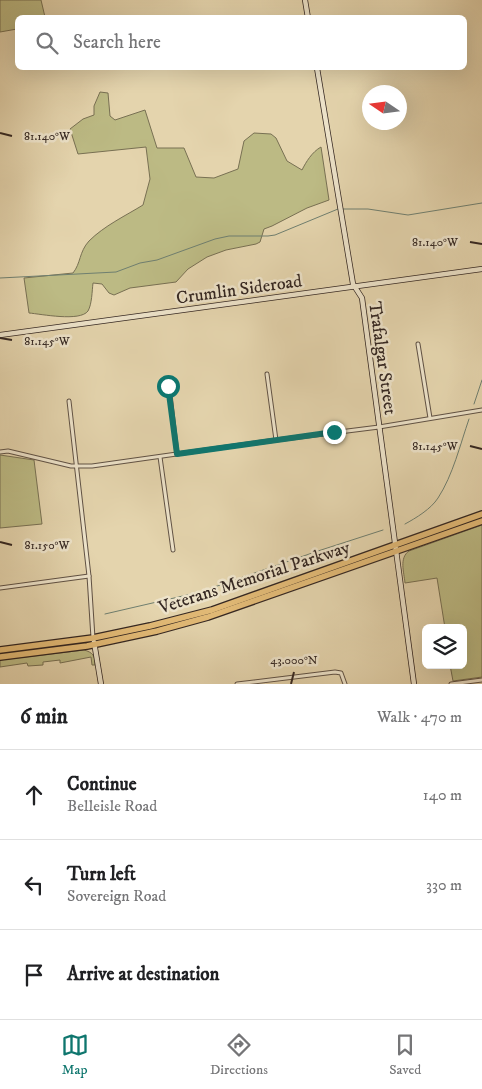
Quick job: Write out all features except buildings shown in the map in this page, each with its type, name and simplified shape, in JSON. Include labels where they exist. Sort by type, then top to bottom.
[{"type":"highway","name":"Veterans Memorial Parkway","points":[[396,548],[482,514]]},
{"type":"highway","name":"Veterans Memorial Parkway","points":[[0,657],[94,641],[212,610],[482,521]]},
{"type":"highway","name":"Veterans Memorial Parkway","points":[[0,650],[94,641]]},
{"type":"main road","points":[[305,0],[308,15]]},
{"type":"main road","name":"Trafalgar Street","points":[[317,70],[355,286],[362,298],[414,684]]},
{"type":"main road","name":"Crumlin Sideroad","points":[[0,335],[482,269]]},
{"type":"main road","points":[[94,641],[101,684]]},
{"type":"street","points":[[418,344],[430,418]]},
{"type":"street","points":[[266,374],[276,440]]},
{"type":"street","points":[[168,386],[177,454]]},
{"type":"street","points":[[69,401],[89,576],[94,641]]},
{"type":"street","points":[[0,452],[8,451],[77,467],[379,427],[482,410]]},
{"type":"street","points":[[160,457],[173,550]]},
{"type":"street","points":[[0,588],[89,576]]},
{"type":"street","points":[[237,684],[335,672],[341,673],[345,684]]},
{"type":"street","points":[[451,684],[482,680]]},
{"type":"shaded area","points":[[0,0],[41,0],[45,15],[15,15],[15,29],[0,32]]},
{"type":"shaded area","points":[[100,92],[108,93],[110,116],[115,120],[145,110],[157,148],[184,148],[196,177],[214,178],[238,169],[244,141],[254,133],[271,134],[276,138],[287,161],[302,170],[312,154],[321,147],[329,200],[307,208],[264,229],[260,242],[256,244],[226,250],[207,257],[188,269],[176,282],[130,288],[114,295],[109,293],[102,284],[93,283],[90,305],[88,311],[84,314],[69,317],[29,313],[24,278],[73,273],[83,249],[89,241],[108,226],[143,205],[150,179],[146,147],[78,154],[70,129],[83,119],[94,115],[94,106]]},
{"type":"shaded area","points":[[0,455],[34,460],[42,524],[0,528]]},
{"type":"shaded area","points":[[482,525],[482,677],[453,681],[451,669],[467,669],[467,624],[444,624],[437,578],[405,583],[403,561],[409,551]]},
{"type":"shaded area","points":[[84,650],[93,655],[95,665],[92,665],[91,657],[60,663],[60,660],[43,662],[43,665],[28,666],[27,663],[0,667],[0,660]]},
{"type":"waterway","points":[[342,209],[368,209],[408,215],[482,203]]},
{"type":"waterway","points":[[0,278],[116,272],[140,263],[157,260],[215,239],[229,236],[275,235],[338,209]]},
{"type":"waterway","points":[[474,404],[482,380]]},
{"type":"waterway","points":[[405,524],[427,509],[438,498],[452,470],[469,419]]},
{"type":"waterway","points":[[318,551],[383,530]]},
{"type":"waterway","points":[[105,614],[200,592],[315,552],[322,552]]},
{"type":"route","points":[[168,386],[177,454],[334,432]]}]
